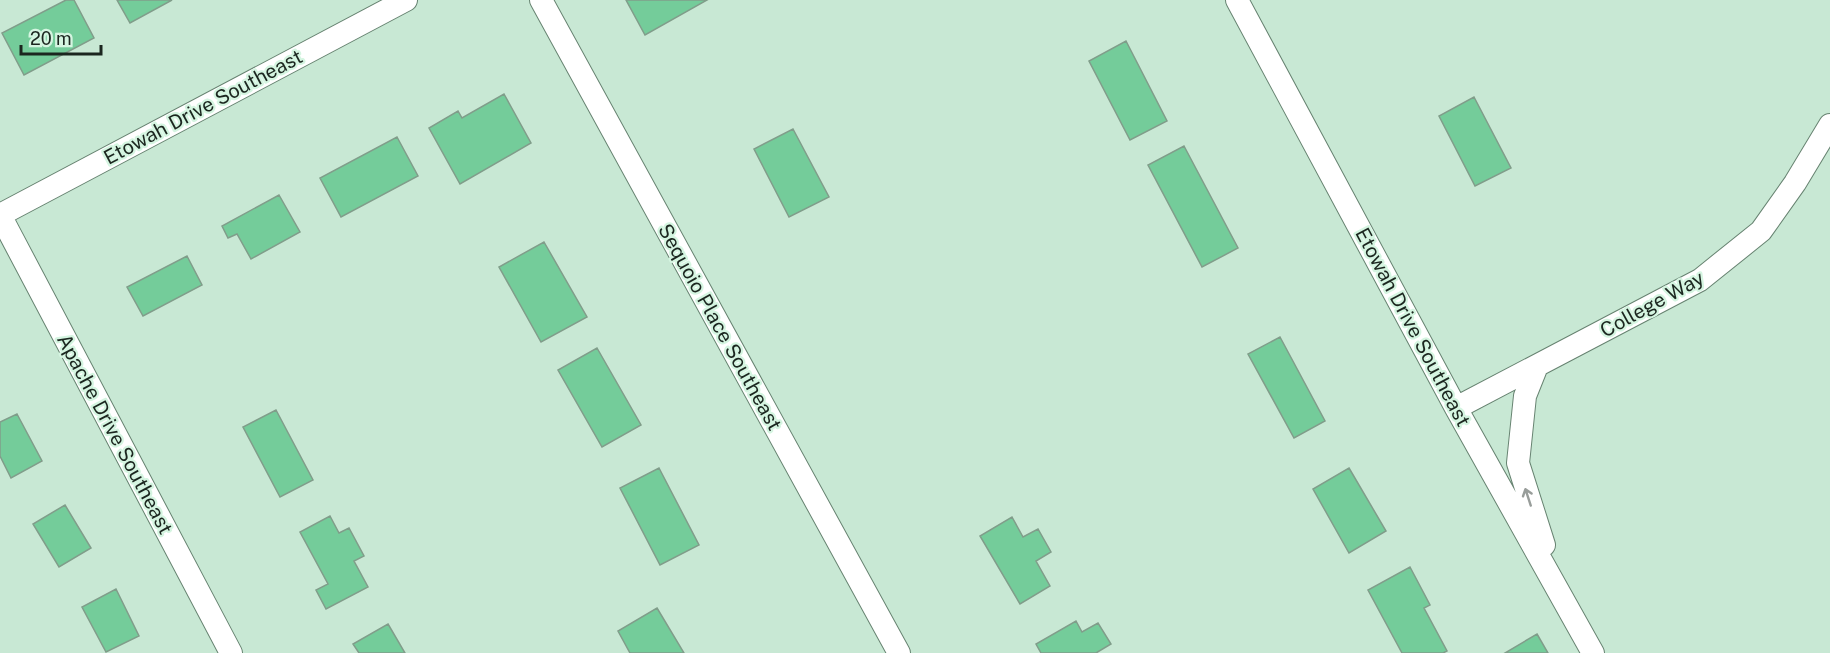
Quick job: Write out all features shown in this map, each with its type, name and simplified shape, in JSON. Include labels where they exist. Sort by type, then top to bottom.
[{"type":"street","name":"Etowah Drive Southeast","points":[[0,215],[406,0]]},
{"type":"street","name":"Sequoio Place Southeast","points":[[541,0],[899,653]]},
{"type":"street","name":"Etowah Drive Southeast","points":[[1237,0],[1456,408],[1593,653]]},
{"type":"street","name":"College Way","points":[[1456,408],[1700,280],[1761,231],[1795,183],[1830,125]]},
{"type":"street","name":"Apache Drive Southeast","points":[[0,215],[231,653]]},
{"type":"street","points":[[1537,366],[1525,396],[1518,463],[1559,592]]},
{"type":"building","points":[[66,0],[74,0],[94,38],[24,75],[2,33]]},
{"type":"building","points":[[117,0],[172,0],[130,23]]},
{"type":"building","points":[[626,0],[707,0],[645,35]]},
{"type":"building","points":[[1126,41],[1167,121],[1130,140],[1089,61]]},
{"type":"building","points":[[504,94],[531,143],[460,184],[429,128],[458,111],[462,118]]},
{"type":"building","points":[[1474,97],[1511,168],[1475,186],[1439,116]]},
{"type":"building","points":[[793,129],[829,197],[789,217],[754,149]]},
{"type":"building","points":[[397,137],[418,176],[341,217],[320,178]]},
{"type":"building","points":[[1184,146],[1238,248],[1202,267],[1148,165]]},
{"type":"building","points":[[279,195],[300,232],[251,259],[237,234],[228,238],[222,226]]},
{"type":"building","points":[[544,242],[587,317],[541,342],[499,267]]},
{"type":"building","points":[[187,256],[202,285],[143,316],[127,287]]},
{"type":"building","points":[[1280,337],[1325,421],[1294,438],[1248,354]]},
{"type":"building","points":[[597,348],[641,425],[602,447],[558,370]]},
{"type":"building","points":[[276,410],[313,480],[280,497],[243,427]]},
{"type":"building","points":[[17,414],[42,461],[11,478],[0,456],[0,422]]},
{"type":"building","points":[[659,468],[699,545],[660,565],[620,488]]},
{"type":"building","points":[[1349,468],[1386,531],[1349,553],[1313,489]]},
{"type":"building","points":[[65,505],[91,548],[59,567],[33,524]]},
{"type":"building","points":[[330,516],[339,533],[349,528],[364,556],[354,561],[368,587],[326,609],[316,590],[328,584],[300,532]]},
{"type":"building","points":[[1012,517],[1023,537],[1038,529],[1051,552],[1036,561],[1050,586],[1020,604],[980,536]]},
{"type":"building","points":[[1410,567],[1430,605],[1424,608],[1447,651],[1443,653],[1402,653],[1368,590]]},
{"type":"building","points":[[116,589],[139,636],[106,652],[82,607]]},
{"type":"building","points":[[657,608],[684,653],[630,653],[618,631]]},
{"type":"building","points":[[1076,621],[1082,632],[1098,623],[1111,644],[1096,653],[1041,653],[1036,644]]},
{"type":"building","points":[[388,624],[405,653],[359,653],[353,644]]},
{"type":"building","points":[[1537,634],[1548,653],[1505,653]]}]
